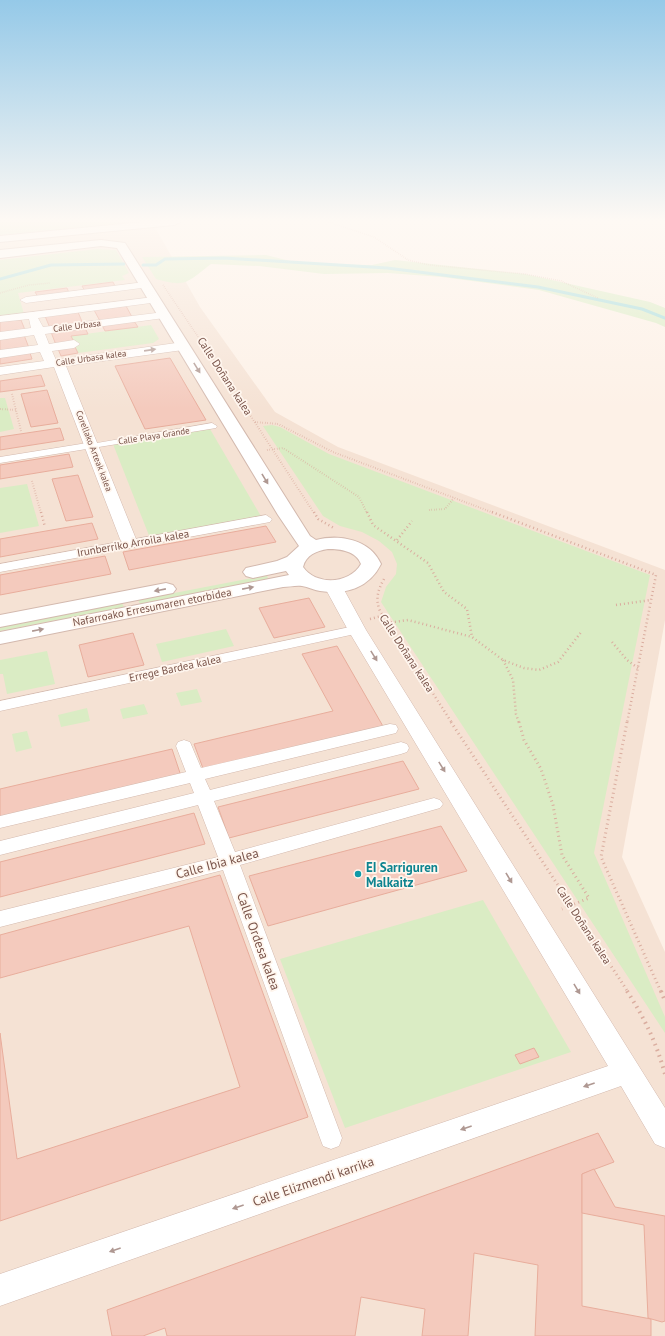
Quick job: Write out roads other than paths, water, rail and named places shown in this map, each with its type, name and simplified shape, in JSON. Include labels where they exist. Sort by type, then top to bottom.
[{"type":"street","name":"Calle Urbasa","points":[[55,363],[45,348],[25,297],[150,284]]},
{"type":"street","name":"Calle Doñana kalea","points":[[153,284],[154,300],[287,516],[303,540],[312,546]]},
{"type":"street","name":"Calle Urbasa","points":[[0,319],[154,300]]},
{"type":"street","name":"Calle Urbasa","points":[[0,336],[164,315]]},
{"type":"street","name":"Calle Urbasa kalea","points":[[0,354],[74,344]]},
{"type":"street","name":"Calle Urbasa kalea","points":[[0,371],[183,346]]},
{"type":"street","name":"Corellako Arteak kalea","points":[[55,363],[128,539]]},
{"type":"street","name":"Calle Playa Grande","points":[[0,460],[212,426]]},
{"type":"street","name":"Irunberriko Arroila kalea","points":[[0,568],[266,519]]},
{"type":"street","points":[[328,543],[346,545],[361,551],[370,561],[368,571],[362,578],[348,584],[333,586],[320,585],[304,580],[295,571],[294,561],[299,554],[312,546],[328,543]]},
{"type":"street","name":"Nafarroako Erresumaren etorbidea","points":[[0,622],[275,568],[294,561]]},
{"type":"street","name":"Nafarroako Erresumaren etorbidea","points":[[0,638],[283,581],[304,580]]},
{"type":"street","points":[[333,586],[357,630],[665,1134]]},
{"type":"street","name":"Errege Bardea kalea","points":[[0,706],[350,631]]},
{"type":"street","points":[[390,729],[0,822],[2,847],[401,748]]},
{"type":"street","name":"Calle Ordesa kalea","points":[[184,746],[229,860],[331,1138]]},
{"type":"street","points":[[309,749],[319,769]]},
{"type":"street","name":"Calle Ibia kalea","points":[[0,919],[229,860],[434,804]]},
{"type":"street","name":"Calle Elizmendi karrika","points":[[0,1290],[626,1072]]},
{"type":"waterway","points":[[517,284],[538,287],[642,309],[665,318]]},
{"type":"place","name":"EI Sarriguren Malkaitz","points":[[358,874]]}]
